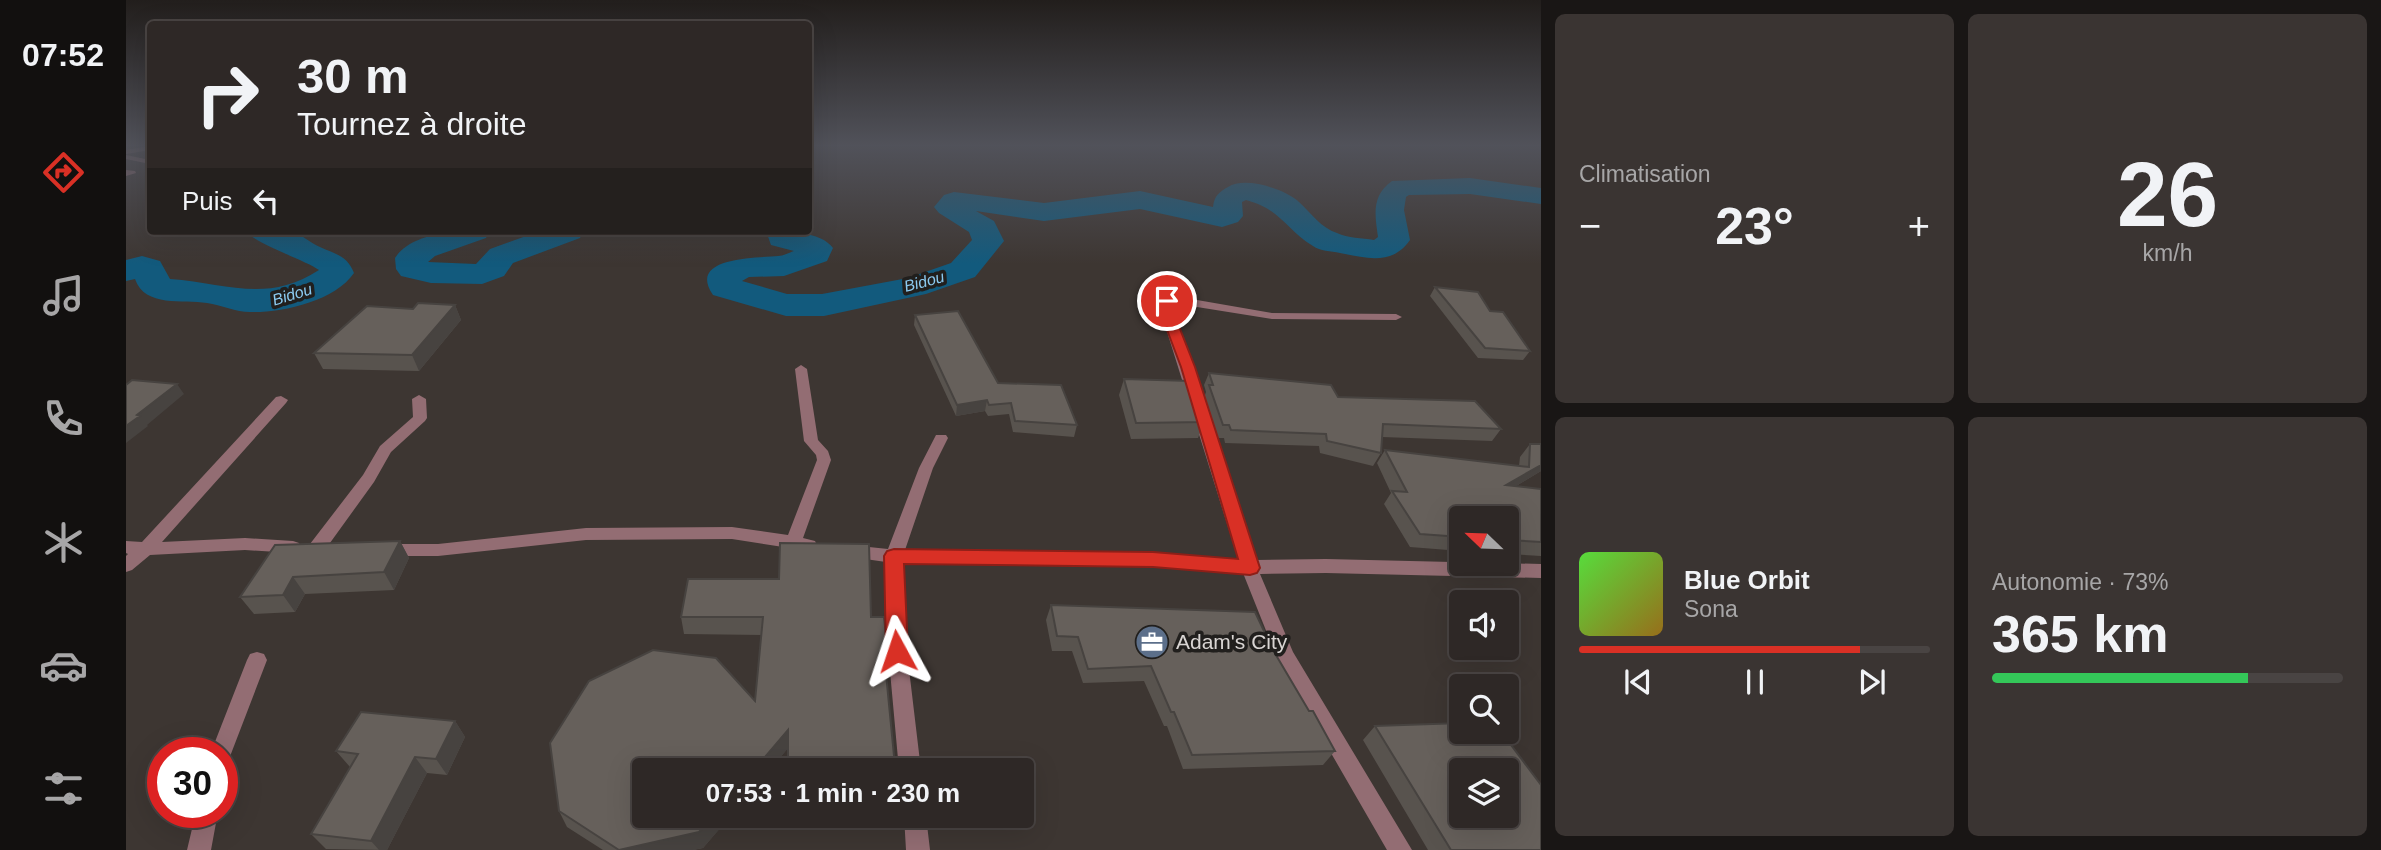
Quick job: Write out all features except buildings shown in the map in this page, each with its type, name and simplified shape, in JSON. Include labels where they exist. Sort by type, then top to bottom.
[{"type":"street","points":[[1396,317],[1272,316],[1174,299],[1167,301],[1165,306],[1191,375],[1250,568],[1286,657],[1400,850]]},
{"type":"street","points":[[793,543],[824,460],[823,454],[811,441],[800,369]]},
{"type":"street","points":[[316,549],[369,478],[385,449],[419,418],[419,398]]},
{"type":"street","points":[[126,565],[146,549],[281,400]]},
{"type":"street","points":[[909,758],[895,627],[894,556],[920,483],[941,438]]},
{"type":"street","points":[[370,549],[438,550],[586,534],[732,533],[894,556],[1153,559],[1250,568],[1326,566],[1541,571]]},
{"type":"street","points":[[126,547],[146,549],[245,544],[343,549]]},
{"type":"street","points":[[228,737],[257,660]]},
{"type":"street","points":[[199,850],[204,828]]},
{"type":"street","points":[[916,828],[918,850]]},
{"type":"waterway","name":"Bidou","points":[[782,235],[782,238],[817,248],[816,254],[784,266],[742,267],[725,277],[725,288],[786,305],[824,305],[843,299],[914,287],[963,270],[988,241],[983,227],[949,207],[954,201],[1044,212],[1140,200],[1222,218],[1228,216],[1228,199],[1242,190],[1269,197],[1288,207],[1299,221],[1326,241],[1377,250],[1394,240],[1389,210],[1392,197],[1402,187],[1470,186],[1541,196]]},
{"type":"waterway","name":"Bidou","points":[[126,271],[142,266],[148,268],[153,283],[162,289],[207,292],[248,302],[278,299],[316,287],[337,273],[335,267],[326,260],[272,235]]},
{"type":"waterway","name":"Bidou","points":[[464,235],[424,249],[411,258],[413,269],[431,273],[482,274],[492,269],[501,256],[558,235]]},
{"type":"place","name":"Adam's City","points":[[1152,642]]},
{"type":"route","points":[[897,651],[894,556],[1153,559],[1250,568],[1188,367],[1165,306],[1167,301]]}]
